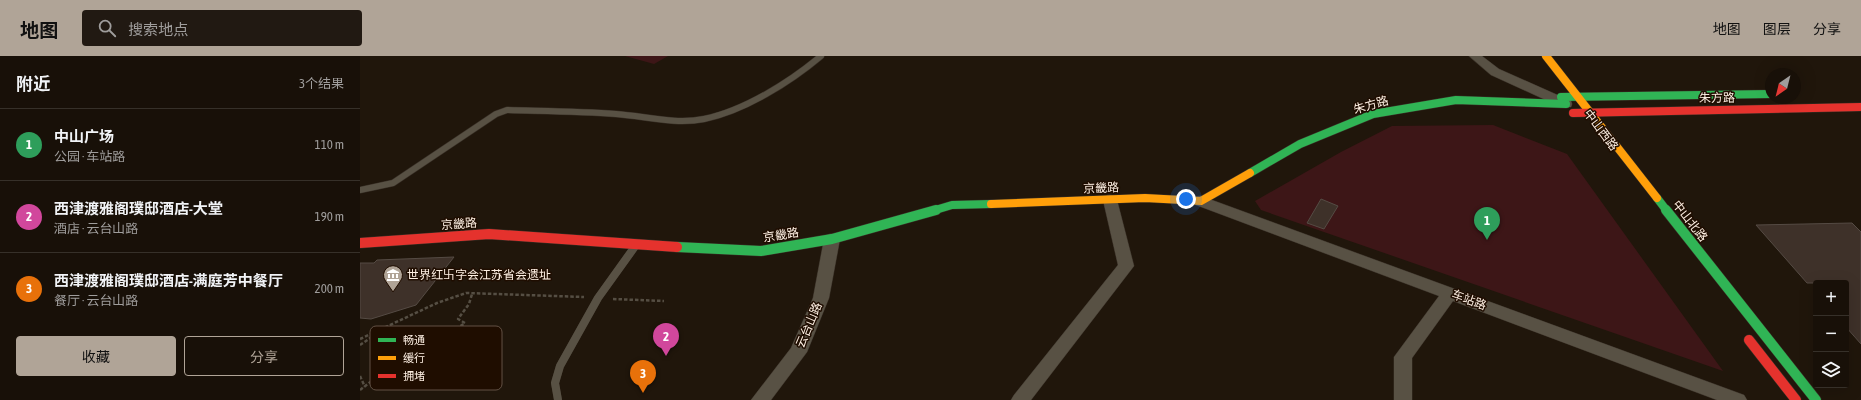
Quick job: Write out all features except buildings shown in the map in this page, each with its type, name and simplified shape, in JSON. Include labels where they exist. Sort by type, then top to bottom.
[{"type":"street","points":[[1475,56],[1495,72],[1569,108]]},
{"type":"street","name":"中山北路","points":[[1546,56],[1816,400]]},
{"type":"street","points":[[1552,85],[1569,108]]},
{"type":"street","name":"朱方路","points":[[1569,108],[1577,97],[1765,94]]},
{"type":"street","name":"朱方路","points":[[1201,201],[1300,144],[1373,114],[1456,100],[1569,108],[1589,112],[1861,107]]},
{"type":"street","name":"京畿路","points":[[360,243],[489,234],[636,245],[762,251],[832,239],[952,205],[1145,198],[1201,201]]},
{"type":"street","points":[[1020,400],[1126,266],[1110,200]]},
{"type":"street","name":"车站路","points":[[1201,201],[1738,400]]},
{"type":"street","name":"云台山路","points":[[760,400],[798,352],[821,298],[832,239]]},
{"type":"street","points":[[1403,400],[1403,357],[1450,293]]},
{"type":"street","points":[[1742,331],[1796,400]]},
{"type":"lane","points":[[360,190],[392,183],[496,114],[507,110],[582,112],[669,119],[704,119],[739,106],[783,83],[821,56]]},
{"type":"lane","points":[[558,400],[555,383],[560,366],[598,298],[636,245]]},
{"type":"path","points":[[389,325],[437,303],[466,293],[664,301]]},
{"type":"path","points":[[462,326],[465,323],[458,319],[469,304],[472,294]]},
{"type":"path","points":[[360,338],[370,334]]},
{"type":"path","points":[[360,345],[370,339]]},
{"type":"path","points":[[360,376],[365,387]]},
{"type":"path","points":[[360,390],[370,383]]},
{"type":"shaded area","points":[[625,56],[668,56],[654,64]]},
{"type":"shaded area","points":[[1493,125],[1567,154],[1723,371],[1261,210],[1255,201],[1341,152],[1392,126]]},
{"type":"traffic: fast","points":[[1561,97],[1765,94]]},
{"type":"traffic: fast","points":[[1250,173],[1300,144],[1373,114],[1456,100],[1566,104]]},
{"type":"traffic: fast","points":[[1657,198],[1816,400]]},
{"type":"traffic: fast","points":[[677,247],[761,251],[832,239],[952,205],[991,204]]},
{"type":"traffic: slow","points":[[1546,56],[1657,198]]},
{"type":"traffic: slow","points":[[991,204],[1145,198],[1201,201],[1250,173]]},
{"type":"traffic: jam","points":[[1573,113],[1861,107]]},
{"type":"traffic: jam","points":[[360,243],[489,234],[677,247]]},
{"type":"traffic: jam","points":[[1749,340],[1796,400]]},
{"type":"place","name":"中山广场","points":[[1487,240]]},
{"type":"place","name":"世界红卐字会江苏省会遗址","points":[[393,292]]},
{"type":"place","name":"西津渡雅阁璞邸酒店-大堂","points":[[666,356]]},
{"type":"place","name":"西津渡雅阁璞邸酒店-满庭芳中餐厅","points":[[643,393]]}]
